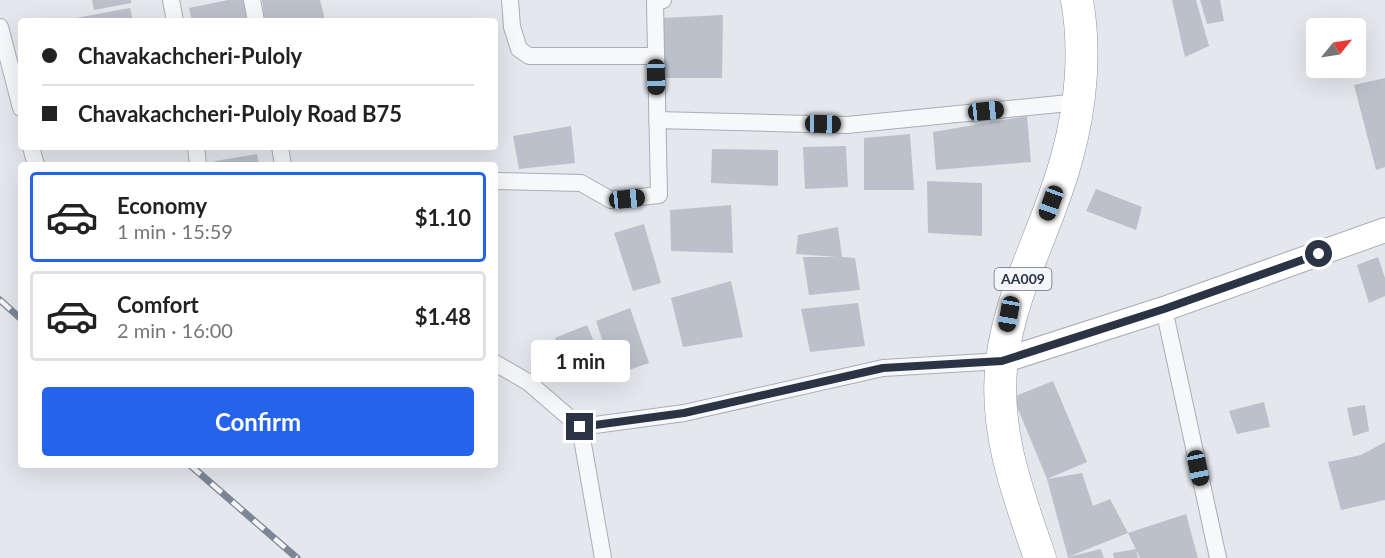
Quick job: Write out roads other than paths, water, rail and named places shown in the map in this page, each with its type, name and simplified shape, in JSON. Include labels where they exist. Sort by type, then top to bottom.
[{"type":"highway","name":"AA009","points":[[1040,558],[1010,471],[999,403],[1009,314],[1067,158],[1079,102],[1081,26],[1077,0]]},
{"type":"main road","points":[[1002,361],[1164,309],[1385,230]]},
{"type":"street","points":[[171,0],[174,18]]},
{"type":"street","points":[[252,0],[255,18]]},
{"type":"street","points":[[510,0],[512,27],[519,50],[529,56],[656,56]]},
{"type":"street","points":[[498,182],[581,183],[611,200],[659,195],[655,3],[663,0]]},
{"type":"street","points":[[0,27],[18,96]]},
{"type":"street","points":[[657,120],[847,125],[1079,102]]},
{"type":"street","points":[[1164,309],[1218,558]]},
{"type":"street","points":[[580,427],[684,413],[883,368],[1002,361]]},
{"type":"street","points":[[498,365],[528,382],[580,427],[603,558]]},
{"type":"railway","points":[[0,300],[18,316]]},
{"type":"railway","points":[[193,468],[297,558]]}]
